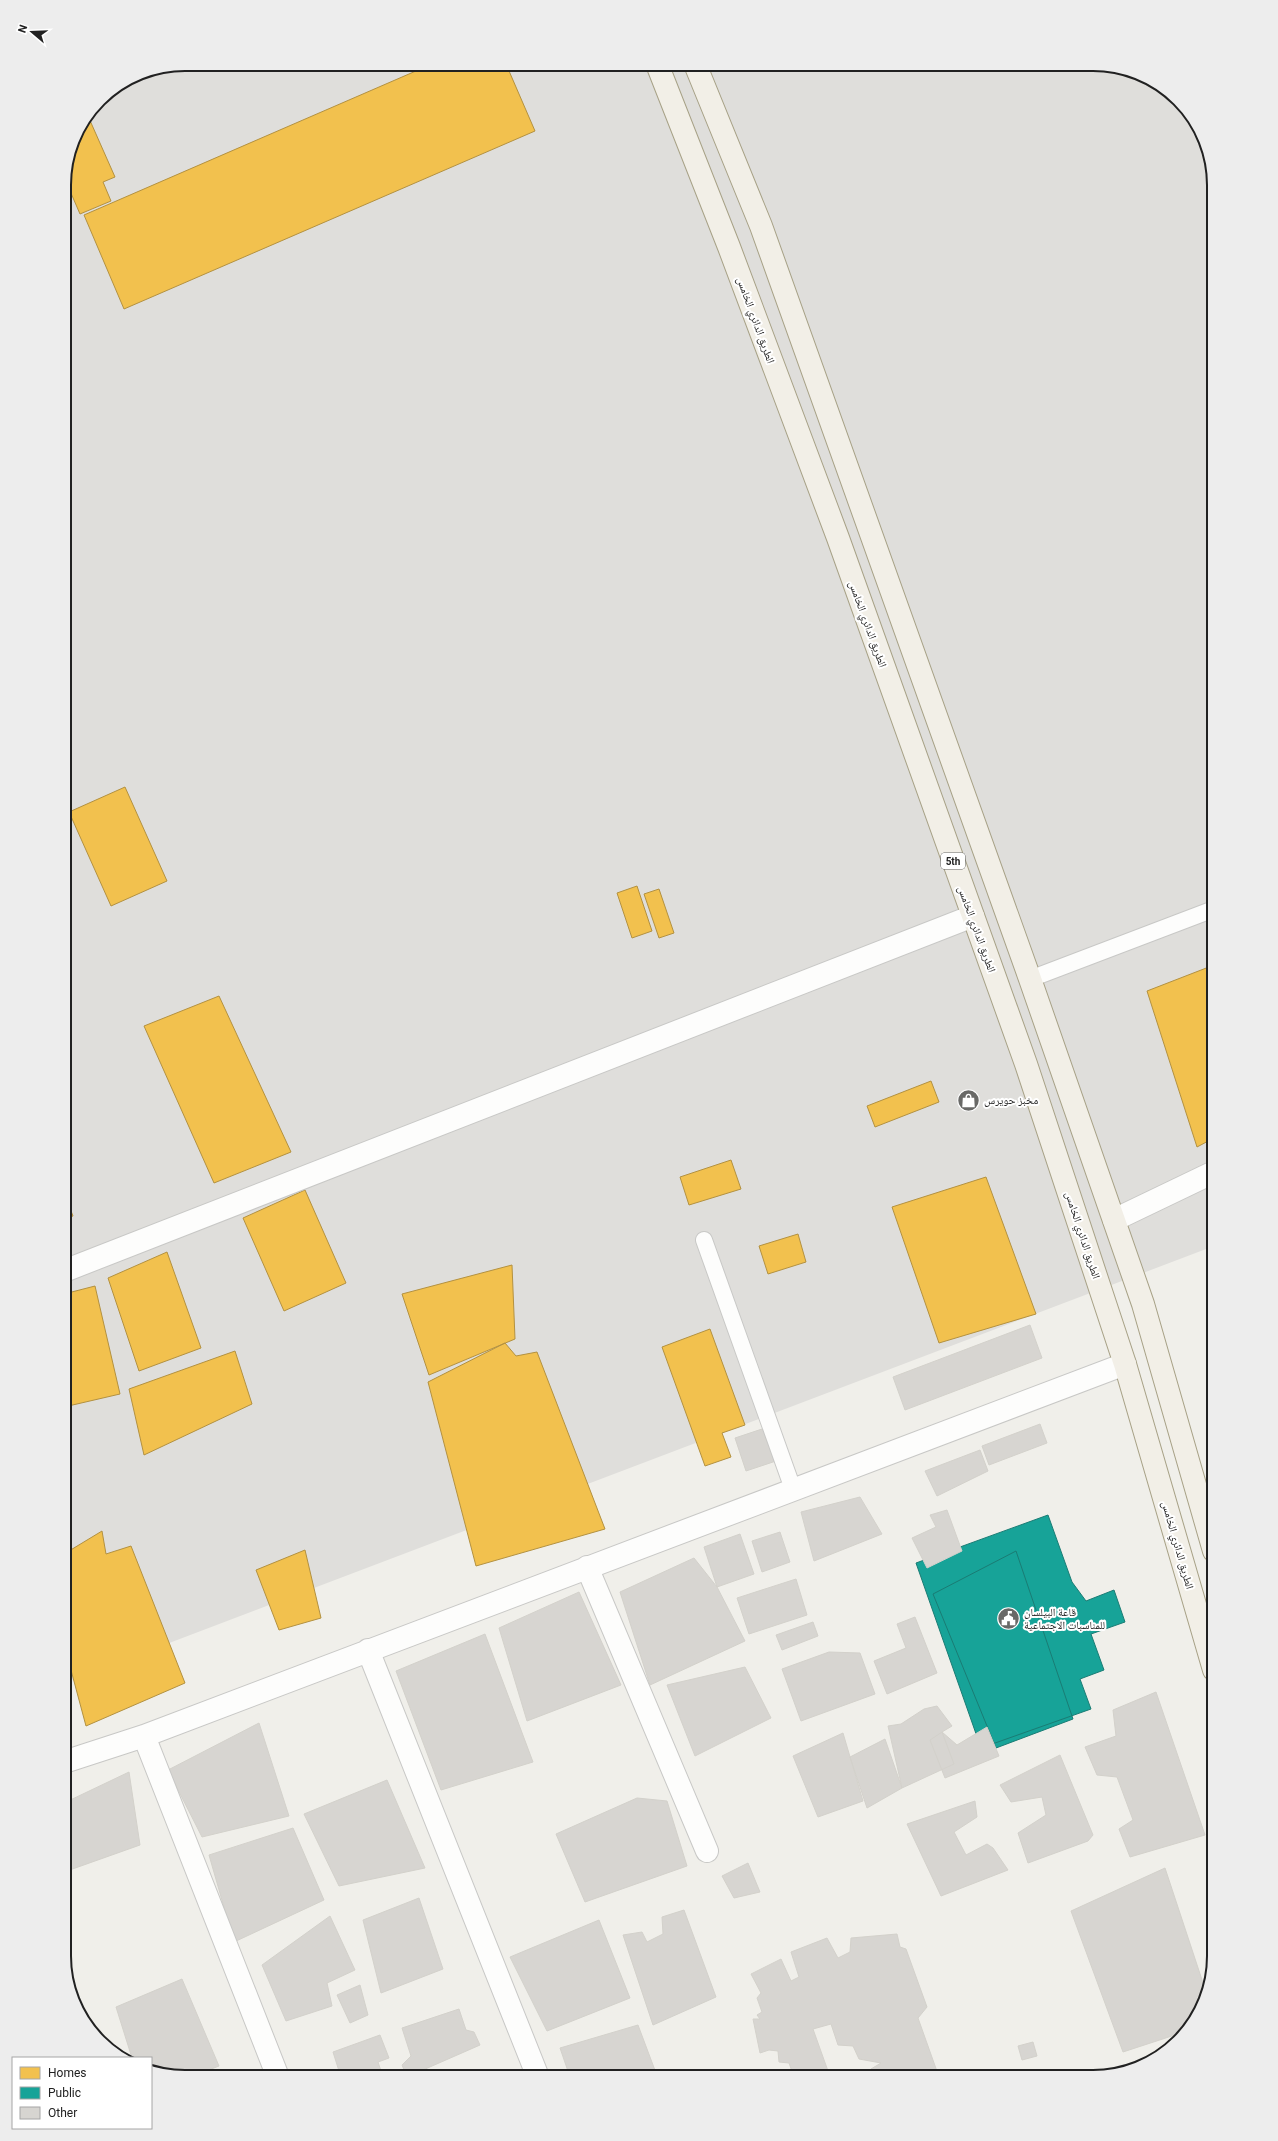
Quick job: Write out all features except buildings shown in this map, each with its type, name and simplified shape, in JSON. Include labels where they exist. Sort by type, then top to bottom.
[{"type":"main road","name":"الطريق الدائري الخامس","points":[[660,71],[729,247],[832,523],[1026,1064],[1124,1364],[1207,1646]]},
{"type":"main road","points":[[698,71],[761,226],[971,811],[1114,1220],[1145,1312],[1207,1511]]},
{"type":"main road","points":[[939,821],[971,811]]},
{"type":"street","points":[[71,1268],[973,916]]},
{"type":"street","points":[[1114,1220],[1207,1175]]},
{"type":"street","points":[[71,1760],[144,1736],[1124,1364]]},
{"type":"street","points":[[587,1567],[707,1851]]},
{"type":"street","points":[[368,1650],[535,2070]]},
{"type":"street","points":[[144,1736],[275,2070]]},
{"type":"lane","points":[[1030,979],[1207,912]]},
{"type":"lane","points":[[704,1240],[793,1489]]},
{"type":"shaded area","points":[[185,71],[1101,71],[1116,73],[1144,83],[1157,90],[1179,110],[1188,121],[1201,148],[1206,170],[1207,185],[1207,1249],[71,1680],[71,177],[75,155],[80,141],[90,121],[104,104],[121,90],[141,80],[162,73]]},
{"type":"place","name":"مخبز حويرس","points":[[969,1100]]},
{"type":"place","name":"قاعة البيلسان للمناسبات الاجتماعية","points":[[1008,1618]]}]
